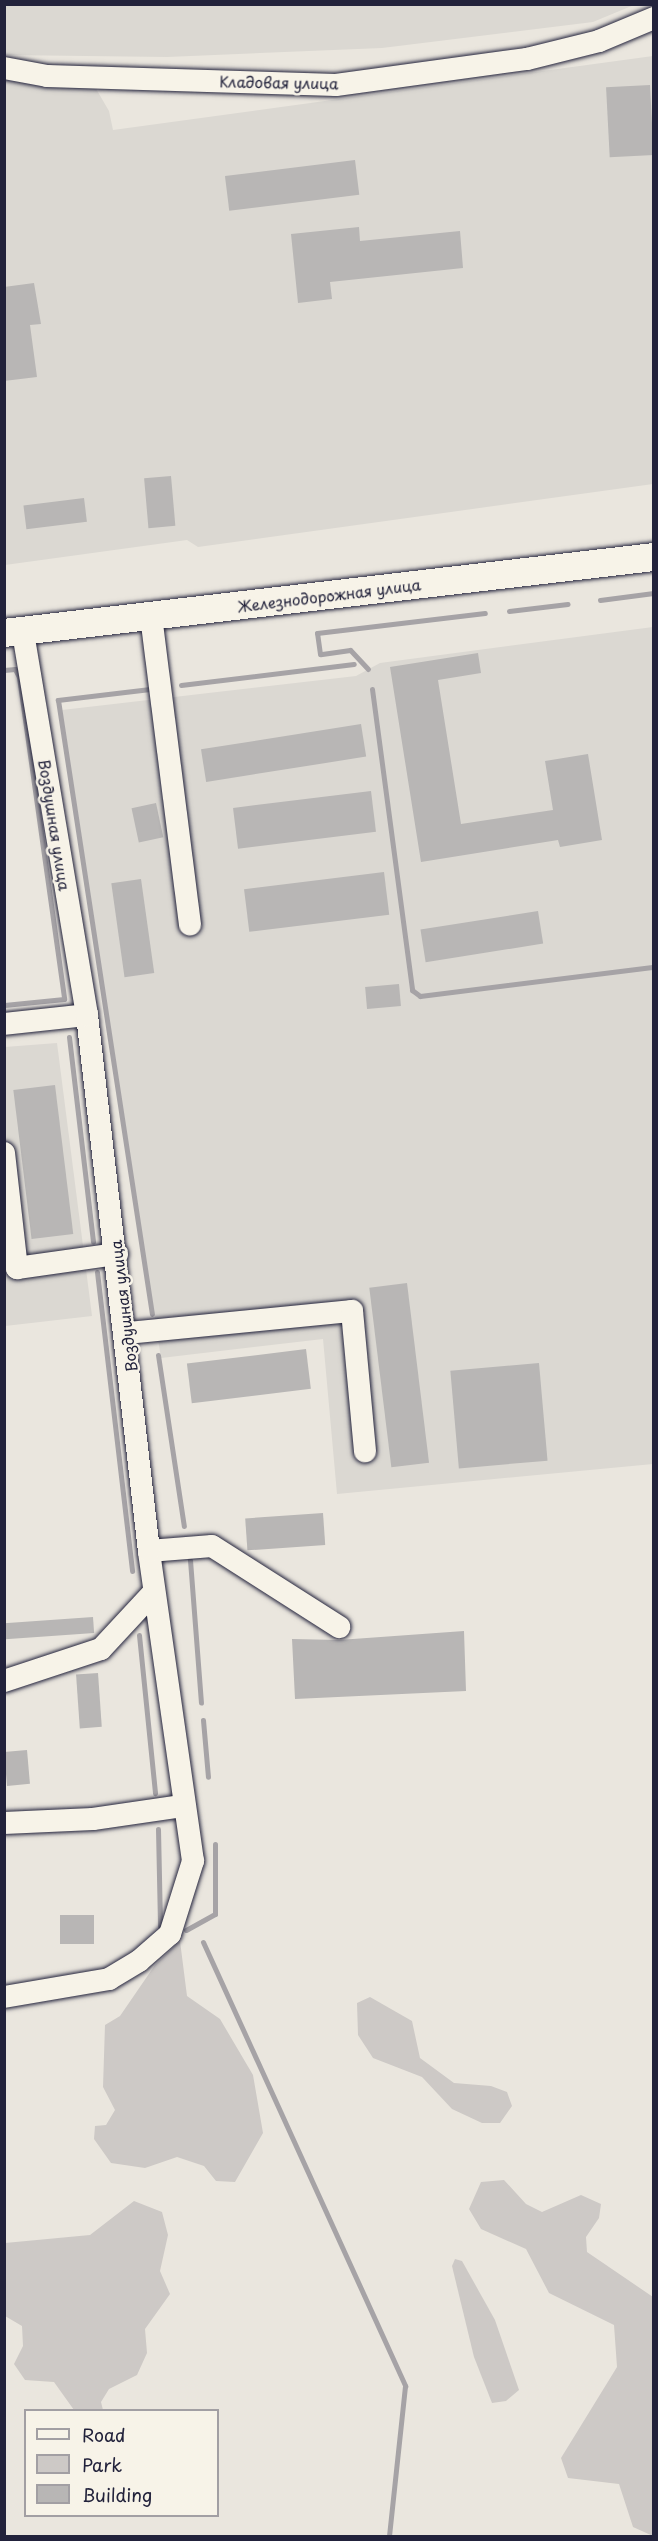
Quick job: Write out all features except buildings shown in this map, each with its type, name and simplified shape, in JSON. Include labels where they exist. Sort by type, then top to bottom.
[{"type":"main road","name":"Железнодорожная улица","points":[[14,632],[654,557]]},
{"type":"street","name":"Кладовая улица","points":[[4,68],[47,76],[336,85],[528,59],[599,41],[654,18]]},
{"type":"street","points":[[151,616],[190,925]]},
{"type":"street","name":"Воздушная улица","points":[[4,1997],[109,1979],[140,1961],[170,1934],[193,1861],[182,1806],[154,1592],[127,1333],[87,1015],[14,632]]},
{"type":"street","points":[[4,1024],[87,1015]]},
{"type":"street","points":[[4,1153],[17,1268],[117,1254]]},
{"type":"street","points":[[127,1333],[352,1311],[366,1450]]},
{"type":"street","points":[[149,1551],[212,1546],[339,1627]]},
{"type":"street","points":[[4,1681],[101,1649],[154,1592]]},
{"type":"street","points":[[4,1822],[93,1819],[182,1806]]},
{"type":"shaded area","points":[[5,4],[634,5],[593,22],[382,48],[167,57],[5,55]]},
{"type":"shaded area","points":[[653,56],[653,484],[198,547],[187,540],[5,565],[4,80],[95,87],[109,111],[113,130]]},
{"type":"shaded area","points":[[653,627],[653,1464],[337,1494],[323,1339],[161,1358],[62,710],[356,676],[380,663]]},
{"type":"shaded area","points":[[57,1043],[92,1316],[5,1326],[5,1047]]},
{"type":"green space","points":[[180,1941],[187,1996],[220,2019],[253,2075],[263,2133],[235,2182],[216,2181],[204,2166],[177,2157],[145,2168],[111,2163],[94,2139],[95,2126],[106,2125],[115,2110],[103,2087],[105,2025],[120,2016],[155,1965]]},
{"type":"green space","points":[[370,1997],[412,2021],[420,2058],[454,2083],[491,2086],[507,2092],[512,2106],[500,2123],[482,2123],[452,2109],[422,2077],[373,2058],[358,2035],[357,2003]]},
{"type":"green space","points":[[504,2180],[526,2204],[542,2212],[581,2195],[601,2204],[599,2218],[586,2237],[587,2252],[653,2297],[653,2536],[633,2527],[619,2484],[568,2478],[561,2458],[617,2367],[614,2325],[549,2293],[526,2249],[481,2229],[469,2209],[481,2182]]},
{"type":"green space","points":[[134,2201],[162,2212],[168,2235],[160,2271],[170,2294],[145,2329],[147,2353],[137,2375],[109,2389],[101,2402],[103,2409],[73,2409],[54,2382],[25,2380],[14,2364],[23,2346],[22,2326],[5,2316],[5,2243],[90,2235]]},
{"type":"green space","points":[[455,2259],[462,2261],[495,2320],[519,2390],[506,2401],[492,2403],[474,2357],[452,2266]]},
{"type":"waterway","points":[[600,600],[654,593]]},
{"type":"waterway","points":[[509,611],[568,604]]},
{"type":"waterway","points":[[368,669],[350,650],[320,654],[317,633],[485,613]]},
{"type":"waterway","points":[[181,685],[354,664]]},
{"type":"waterway","points":[[4,670],[15,669],[19,677],[64,999],[4,1005]]},
{"type":"waterway","points":[[150,689],[58,700],[152,1314]]},
{"type":"waterway","points":[[372,689],[412,990],[420,996],[654,967]]},
{"type":"waterway","points":[[69,1037],[93,1242]]},
{"type":"waterway","points":[[97,1272],[132,1571]]},
{"type":"waterway","points":[[158,1355],[184,1526]]},
{"type":"waterway","points":[[190,1560],[201,1703]]},
{"type":"waterway","points":[[139,1635],[155,1793]]},
{"type":"waterway","points":[[203,1720],[208,1777]]},
{"type":"waterway","points":[[158,1829],[160,1926]]},
{"type":"waterway","points":[[186,1930],[215,1914],[215,1844]]},
{"type":"waterway","points":[[203,1942],[405,2386],[389,2536]]}]
